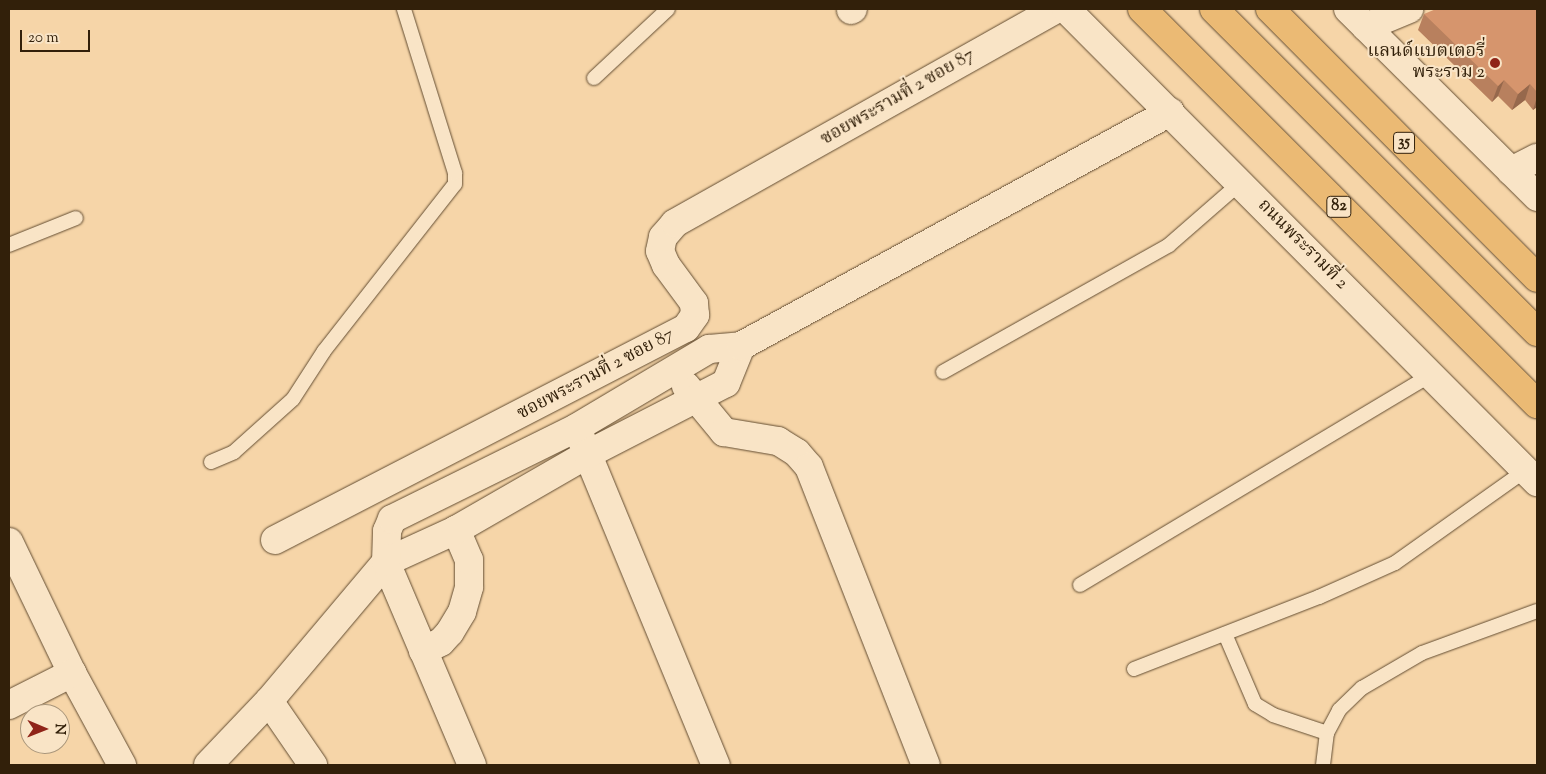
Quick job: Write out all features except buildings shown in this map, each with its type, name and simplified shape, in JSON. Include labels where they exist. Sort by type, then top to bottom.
[{"type":"highway","name":"82","points":[[1142,9],[1537,404]]},
{"type":"highway","points":[[1154,9],[1537,392]]},
{"type":"highway","points":[[1214,9],[1537,332]]},
{"type":"highway","name":"35","points":[[1270,9],[1537,278]]},
{"type":"street","name":"ซอยพระรามที่ 2 ซอย 87","points":[[275,540],[686,328],[695,315],[694,303],[666,265],[660,251],[663,237],[675,223],[1056,9]]},
{"type":"street","name":"ถนนพระรามที่ 2","points":[[1066,9],[1532,476]]},
{"type":"street","points":[[1357,18],[1410,9]]},
{"type":"street","points":[[1357,18],[1537,196]]},
{"type":"street","points":[[472,765],[386,562],[387,531],[392,519],[576,428],[677,370],[709,349],[741,346],[1170,112]]},
{"type":"street","points":[[1511,171],[1537,158]]},
{"type":"street","points":[[208,765],[269,701],[386,562],[456,530],[588,454],[726,383],[741,346]]},
{"type":"street","points":[[677,370],[695,400],[724,432],[778,441],[797,453],[809,467],[926,765]]},
{"type":"street","points":[[576,428],[716,765]]},
{"type":"street","points":[[423,650],[441,642],[450,632],[462,612],[469,587],[469,560],[456,530]]},
{"type":"street","points":[[9,542],[72,673],[122,765]]},
{"type":"street","points":[[9,705],[72,673]]},
{"type":"street","points":[[269,701],[313,765]]},
{"type":"lane","points":[[211,462],[234,452],[293,399],[324,351],[455,184],[455,173],[404,9]]},
{"type":"lane","points":[[594,78],[668,9]]},
{"type":"lane","points":[[943,372],[1169,245],[1240,183]]},
{"type":"lane","points":[[9,245],[76,218]]},
{"type":"lane","points":[[1080,585],[1431,375]]},
{"type":"lane","points":[[1134,669],[1225,634],[1395,563],[1532,476]]},
{"type":"lane","points":[[1323,765],[1327,733],[1339,710],[1362,688],[1422,653],[1537,611]]},
{"type":"lane","points":[[1225,634],[1255,704],[1273,715],[1327,733]]},
{"type":"place","name":"แลนด์แบตเตอรี่ พระราม 2","points":[[1495,63]]}]
